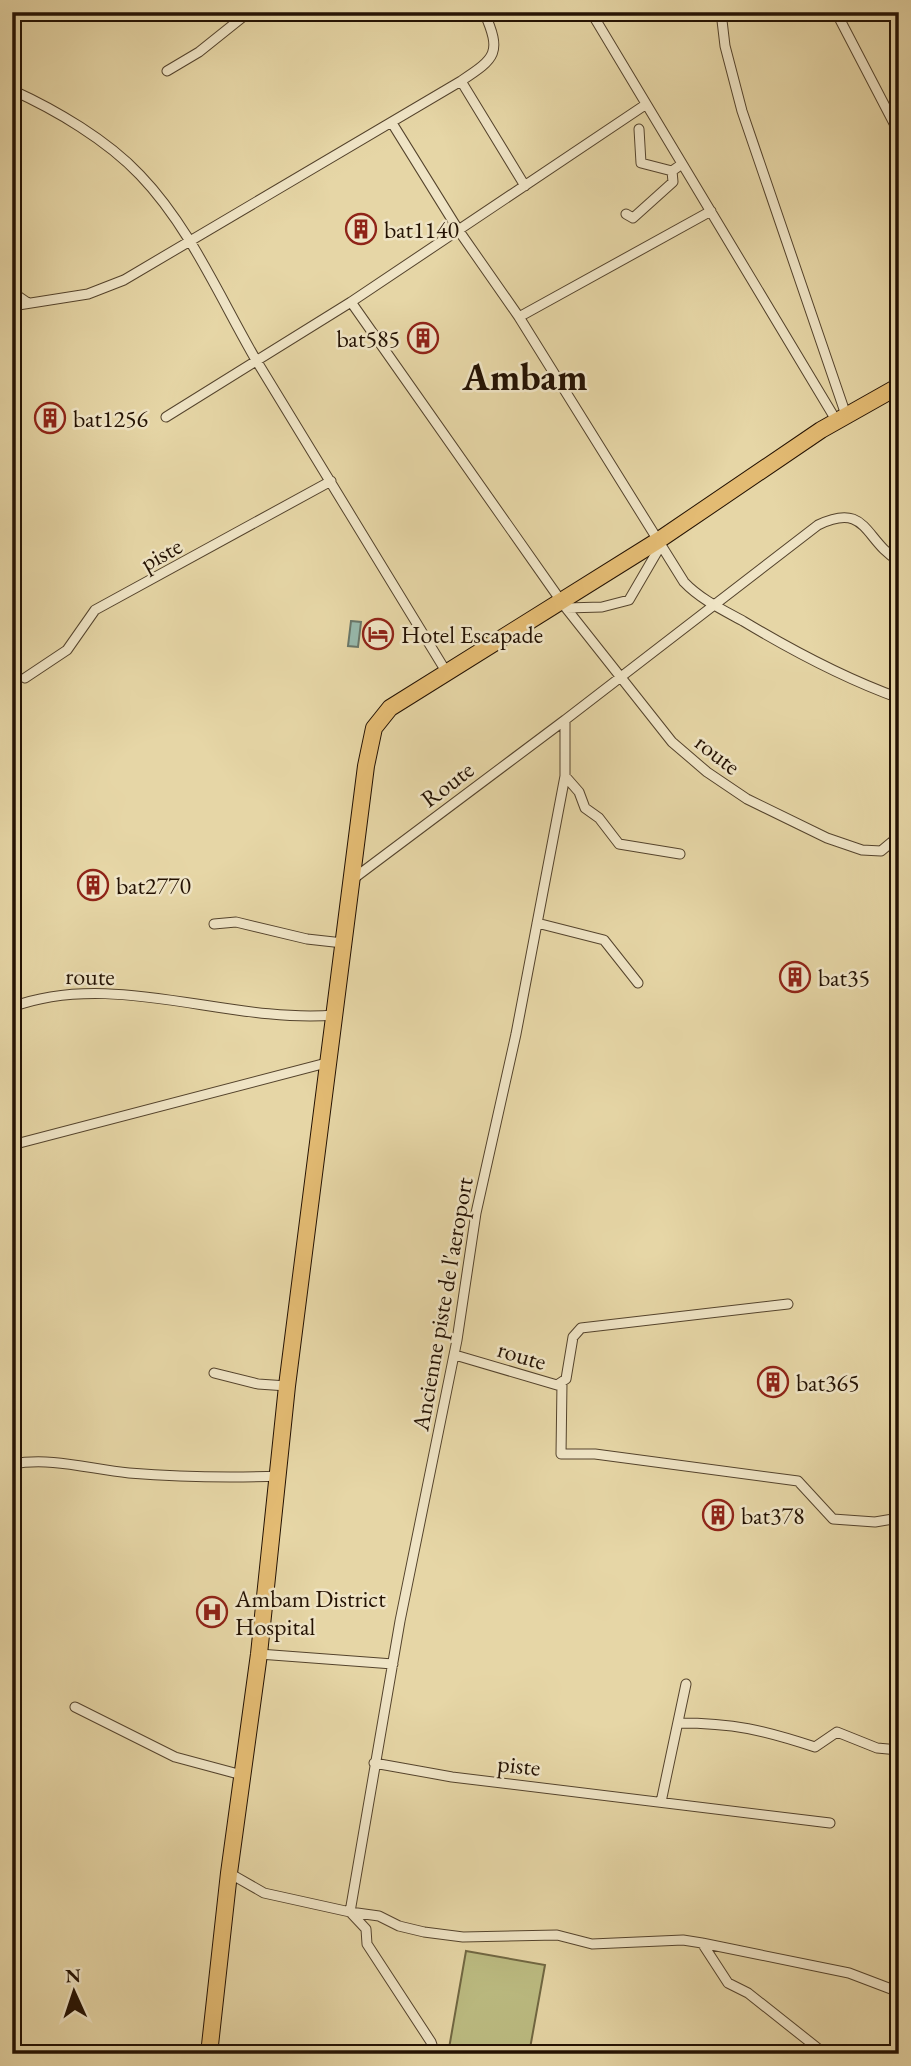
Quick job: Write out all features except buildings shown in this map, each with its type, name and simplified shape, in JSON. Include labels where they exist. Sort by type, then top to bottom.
[{"type":"highway","points":[[209,2054],[229,1873],[280,1476],[287,1386],[373,728],[390,708],[660,543],[841,418],[899,386]]},
{"type":"street","points":[[167,71],[199,52],[249,12]]},
{"type":"street","points":[[12,306],[105,289],[461,81],[489,63],[493,55],[493,36],[484,12]]},
{"type":"street","points":[[591,12],[681,164],[841,418]]},
{"type":"street","points":[[721,12],[732,77],[752,145],[841,418]]},
{"type":"street","points":[[836,12],[899,133]]},
{"type":"street","points":[[461,81],[525,186]]},
{"type":"street","points":[[12,90],[54,112],[124,160],[149,186],[189,242],[257,361],[447,673]]},
{"type":"street","points":[[166,417],[351,302],[645,105]]},
{"type":"street","points":[[392,123],[458,230],[519,317],[684,582],[715,605],[808,659],[854,682],[899,698]]},
{"type":"street","points":[[639,129],[641,163],[672,171]]},
{"type":"street","points":[[672,171],[681,164]]},
{"type":"street","points":[[626,214],[633,218],[658,198],[673,182],[672,171]]},
{"type":"street","points":[[519,317],[711,211]]},
{"type":"street","points":[[12,292],[28,303]]},
{"type":"street","name":"route","points":[[351,302],[563,604],[672,742],[706,772],[747,799],[827,838],[862,850],[881,851],[889,847],[899,829]]},
{"type":"street","name":"piste","points":[[24,678],[74,643],[96,610],[331,481]]},
{"type":"street","points":[[565,720],[618,676],[715,605],[818,524],[832,518],[856,519],[899,561]]},
{"type":"street","points":[[563,604],[602,607],[629,600],[660,543]]},
{"type":"street","name":"Route","points":[[353,879],[565,720]]},
{"type":"street","name":"Ancienne piste de l'aeroport","points":[[350,1912],[374,1763],[455,1355],[476,1213],[516,1034],[565,776],[565,720]]},
{"type":"street","points":[[565,776],[579,792],[585,808],[619,844],[680,854]]},
{"type":"street","points":[[214,924],[236,922],[307,939],[343,943]]},
{"type":"street","points":[[537,923],[604,940],[638,983]]},
{"type":"street","name":"route","points":[[12,1007],[57,994],[102,993],[276,1017],[335,1015]]},
{"type":"street","points":[[12,1145],[330,1062]]},
{"type":"street","name":"route","points":[[455,1355],[549,1384],[562,1383],[568,1373],[573,1337],[581,1328],[788,1304]]},
{"type":"street","points":[[214,1373],[258,1384],[287,1386]]},
{"type":"street","points":[[562,1383],[561,1454],[595,1454],[798,1481],[833,1519],[875,1522],[899,1518]]},
{"type":"street","points":[[12,1464],[44,1460],[201,1479],[280,1476]]},
{"type":"street","points":[[259,1654],[393,1664]]},
{"type":"street","points":[[662,1802],[686,1685]]},
{"type":"street","points":[[75,1707],[176,1757],[242,1775]]},
{"type":"street","points":[[678,1723],[718,1723],[758,1728],[815,1747],[838,1732],[877,1748],[899,1750]]},
{"type":"street","name":"piste","points":[[374,1763],[452,1777],[830,1823]]},
{"type":"street","points":[[229,1873],[264,1893],[379,1916],[399,1926],[424,1933],[463,1937],[557,1935],[592,1944],[683,1940],[849,1973],[899,1992]]},
{"type":"street","points":[[350,1912],[366,1929],[367,1944],[431,2042],[435,2054]]},
{"type":"street","points":[[702,1943],[728,1983],[748,1993],[825,2054]]},
{"type":"green space","points":[[466,1951],[545,1965],[529,2054],[448,2054]]},
{"type":"shaded area","points":[[351,621],[361,622],[358,647],[348,646]]},
{"type":"place","name":"bat1140","points":[[361,229]]},
{"type":"place","name":"bat585","points":[[423,338]]},
{"type":"place","name":"bat1256","points":[[50,418]]},
{"type":"place","name":"Hotel Escapade","points":[[378,634]]},
{"type":"place","name":"bat2770","points":[[93,885]]},
{"type":"place","name":"bat35","points":[[795,977]]},
{"type":"place","name":"bat365","points":[[773,1382]]},
{"type":"place","name":"bat378","points":[[718,1515]]},
{"type":"place","name":"Ambam District Hospital","points":[[212,1612]]},
{"type":"district","name":"Ambam","points":[[525,376]]}]
